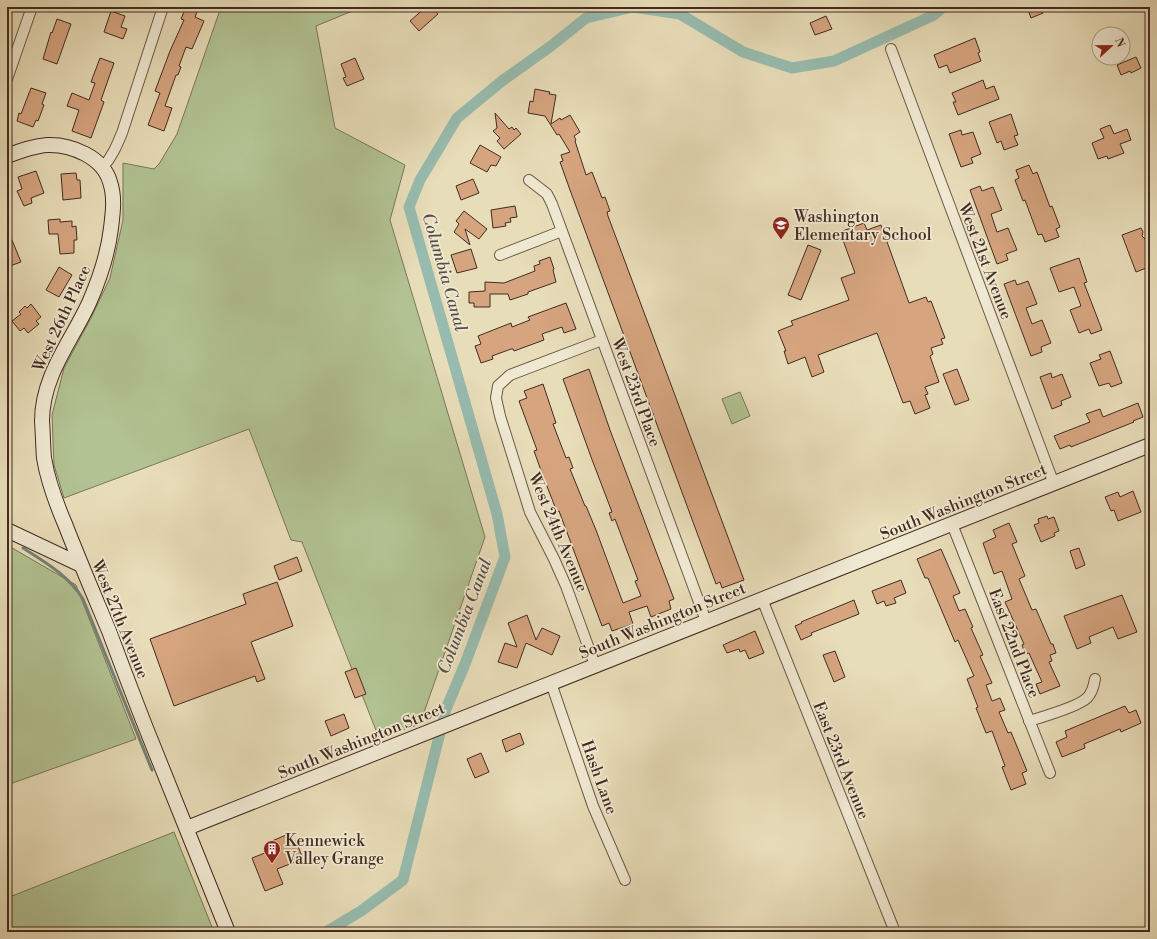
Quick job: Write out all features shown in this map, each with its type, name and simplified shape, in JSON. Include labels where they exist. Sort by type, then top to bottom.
[{"type":"main road","points":[[7,156],[39,146],[63,146],[83,152],[103,167]]},
{"type":"main road","name":"West 26th Place","points":[[42,418],[44,400],[55,365],[89,304],[107,255],[113,211],[113,199],[110,179],[103,167]]},
{"type":"main road","name":"West 27th Avenue","points":[[42,418],[44,456],[54,499],[108,630],[152,744],[228,932]]},
{"type":"main road","name":"South Washington Street","points":[[187,828],[1150,446]]},
{"type":"main road","points":[[7,530],[80,565]]},
{"type":"street","points":[[7,79],[32,7]]},
{"type":"street","points":[[103,167],[115,150],[122,133],[163,7]]},
{"type":"street","name":"West 21st Avenue","points":[[891,49],[1054,484]]},
{"type":"street","name":"West 23rd Place","points":[[529,180],[547,194],[706,621]]},
{"type":"street","points":[[500,255],[562,232]]},
{"type":"street","name":"West 24th Avenue","points":[[595,665],[566,586],[523,495],[496,398],[498,386],[510,375],[602,340]]},
{"type":"street","name":"East 22nd Place","points":[[952,524],[1050,773]]},
{"type":"street","name":"East 23rd Avenue","points":[[762,599],[895,932]]},
{"type":"street","points":[[1029,721],[1077,704],[1087,698],[1092,691],[1096,678]]},
{"type":"street","name":"Hash Lane","points":[[550,683],[593,806],[625,880]]},
{"type":"green space","points":[[221,7],[362,7],[316,26],[335,128],[405,165],[390,220],[485,537],[420,724],[379,738],[302,542],[291,540],[249,429],[64,498],[54,465],[52,415],[64,368],[91,318],[110,278],[123,220],[123,163],[154,169],[159,164],[177,134]]},
{"type":"green space","points":[[740,392],[750,416],[732,424],[722,399]]},
{"type":"green space","points":[[7,545],[76,585],[136,739],[7,785]]},
{"type":"green space","points":[[174,832],[214,932],[7,932],[7,898]]},
{"type":"building","points":[[186,7],[199,7],[195,17],[204,21],[192,49],[186,47],[179,66],[181,67],[178,75],[176,75],[165,106],[172,108],[164,131],[148,125],[160,93],[155,91],[170,51],[184,20],[181,19]]},
{"type":"building","points":[[426,7],[432,7],[438,14],[419,31],[410,21]]},
{"type":"building","points":[[1027,7],[1040,7],[1043,13],[1031,18]]},
{"type":"building","points":[[111,11],[125,16],[121,27],[127,29],[123,39],[104,32]]},
{"type":"building","points":[[826,16],[832,29],[815,35],[810,23]]},
{"type":"building","points":[[57,19],[71,24],[57,64],[43,59],[51,32],[52,33]]},
{"type":"building","points":[[975,38],[980,52],[978,53],[981,61],[950,73],[947,65],[939,68],[934,55]]},
{"type":"building","points":[[1136,57],[1141,68],[1131,73],[1130,71],[1121,75],[1117,66],[1131,66],[1131,59]]},
{"type":"building","points":[[100,58],[114,63],[101,100],[104,102],[91,138],[72,131],[79,110],[67,106],[72,93],[89,100],[95,83],[91,82]]},
{"type":"building","points":[[355,58],[364,79],[347,86],[343,78],[346,77],[341,64]]},
{"type":"building","points":[[983,80],[986,89],[994,86],[999,99],[958,115],[953,102],[956,102],[952,93]]},
{"type":"building","points":[[31,88],[46,93],[42,104],[44,105],[38,121],[36,120],[33,127],[17,121],[19,113],[21,114]]},
{"type":"building","points":[[535,89],[550,92],[549,94],[556,95],[551,124],[560,118],[561,120],[570,115],[580,132],[574,136],[586,175],[592,172],[602,198],[605,197],[610,211],[607,212],[608,216],[744,580],[722,588],[720,582],[716,584],[560,162],[563,161],[561,155],[570,152],[559,134],[557,135],[545,116],[528,113],[530,101],[533,102]]},
{"type":"building","points":[[495,113],[509,129],[512,127],[514,130],[516,128],[521,134],[504,149],[497,141],[500,138],[493,131],[497,128]]},
{"type":"building","points":[[1011,114],[1018,135],[1014,136],[1018,145],[1004,150],[1001,141],[997,143],[989,122]]},
{"type":"building","points":[[1110,125],[1114,134],[1127,129],[1131,140],[1120,144],[1124,153],[1108,159],[1107,156],[1098,159],[1092,143],[1104,138],[1100,129]]},
{"type":"building","points":[[961,130],[962,135],[973,132],[981,154],[971,158],[973,163],[961,167],[949,134]]},
{"type":"building","points":[[480,145],[501,157],[496,166],[491,165],[487,172],[470,163]]},
{"type":"building","points":[[1029,165],[1033,174],[1037,172],[1050,207],[1052,206],[1060,227],[1056,229],[1059,237],[1045,242],[1042,234],[1038,235],[1025,200],[1023,201],[1015,180],[1019,178],[1016,170]]},
{"type":"building","points":[[36,171],[44,193],[31,198],[32,203],[24,206],[17,191],[22,189],[18,177]]},
{"type":"building","points":[[76,173],[77,180],[80,180],[81,198],[63,200],[61,174]]},
{"type":"building","points":[[473,179],[479,193],[461,200],[456,186]]},
{"type":"building","points":[[980,186],[982,191],[993,187],[1002,210],[991,214],[997,232],[1008,228],[1017,250],[1006,254],[1008,260],[997,264],[970,190]]},
{"type":"building","points":[[515,206],[517,217],[510,218],[511,222],[505,223],[506,226],[493,228],[491,210]]},
{"type":"building","points":[[464,211],[487,229],[479,239],[465,229],[470,245],[454,232],[459,224],[456,221]]},
{"type":"building","points":[[60,219],[60,222],[72,221],[72,227],[76,226],[77,240],[74,240],[74,253],[60,254],[58,234],[49,234],[48,220]]},
{"type":"building","points":[[864,223],[867,230],[881,225],[909,303],[926,297],[928,302],[931,301],[945,338],[941,339],[943,344],[931,348],[933,354],[930,356],[939,382],[925,387],[928,394],[925,395],[930,408],[915,414],[910,401],[903,403],[877,333],[818,355],[824,372],[812,377],[805,357],[788,364],[784,351],[786,351],[778,331],[793,325],[791,321],[849,300],[841,278],[855,273],[840,232]]},
{"type":"building","points":[[7,228],[21,262],[7,267]]},
{"type":"building","points":[[1141,228],[1143,232],[1142,236],[1145,239],[1150,251],[1150,261],[1147,262],[1149,267],[1136,272],[1122,235]]},
{"type":"building","points":[[808,245],[821,250],[801,300],[788,295]]},
{"type":"building","points":[[471,249],[477,268],[457,273],[451,255]]},
{"type":"building","points":[[550,257],[556,282],[510,300],[508,294],[490,294],[490,307],[474,307],[474,303],[469,303],[469,292],[485,291],[485,282],[504,283],[535,271],[534,266],[540,264],[539,261]]},
{"type":"building","points":[[1079,258],[1087,282],[1084,283],[1102,330],[1091,334],[1089,329],[1079,333],[1070,310],[1081,306],[1074,287],[1059,292],[1050,268]]},
{"type":"building","points":[[59,267],[72,275],[59,297],[46,290]]},
{"type":"building","points":[[1015,280],[1017,285],[1028,281],[1037,304],[1026,308],[1032,324],[1042,320],[1051,343],[1041,347],[1042,352],[1031,356],[1004,284]]},
{"type":"building","points":[[566,303],[576,329],[564,333],[562,327],[542,334],[544,340],[514,351],[511,349],[492,356],[493,359],[481,363],[475,346],[481,344],[478,336],[511,323],[512,327],[530,320],[528,317]]},
{"type":"building","points":[[31,304],[41,317],[36,321],[39,324],[28,333],[24,328],[20,331],[12,321],[21,314],[19,312],[25,306],[27,308]]},
{"type":"building","points":[[1110,351],[1122,383],[1111,387],[1109,383],[1099,386],[1090,363],[1101,359],[1099,355]]},
{"type":"building","points":[[589,369],[610,430],[674,599],[669,601],[671,609],[651,617],[647,606],[629,612],[633,624],[612,631],[609,623],[602,626],[559,511],[557,512],[543,476],[534,451],[537,450],[519,401],[527,398],[524,391],[543,384],[556,423],[553,424],[566,458],[569,457],[573,468],[570,469],[596,530],[623,603],[641,596],[635,581],[638,580],[615,519],[612,521],[609,513],[612,512],[563,379]]},
{"type":"building","points":[[957,369],[969,400],[955,405],[943,374]]},
{"type":"building","points":[[1051,373],[1052,378],[1062,374],[1071,397],[1061,401],[1062,405],[1052,409],[1040,377]]},
{"type":"building","points":[[1138,403],[1143,417],[1071,447],[1070,445],[1060,449],[1054,436],[1090,422],[1086,414],[1100,409],[1103,417]]},
{"type":"building","points":[[1133,491],[1141,512],[1118,521],[1114,510],[1111,511],[1105,497],[1118,492],[1120,497]]},
{"type":"building","points":[[1047,516],[1048,519],[1054,517],[1059,531],[1054,533],[1055,536],[1041,542],[1034,525],[1039,523],[1038,519]]},
{"type":"building","points":[[1009,523],[1017,542],[1012,544],[1025,576],[1019,579],[1032,610],[1036,609],[1056,653],[1050,655],[1052,661],[1049,662],[1060,686],[1040,694],[1036,684],[1042,682],[1029,653],[1025,654],[1022,645],[1024,644],[1005,602],[1012,599],[1002,571],[994,574],[983,543],[996,537],[993,530]]},
{"type":"building","points":[[1079,548],[1085,565],[1076,569],[1070,551]]},
{"type":"building","points":[[941,549],[960,593],[953,596],[959,611],[965,609],[973,627],[971,628],[983,655],[980,656],[992,683],[986,685],[992,701],[1000,698],[1005,710],[999,712],[1008,733],[1011,732],[1027,771],[1022,773],[1026,784],[1011,790],[1002,767],[1005,766],[992,731],[986,733],[976,708],[978,707],[967,679],[974,676],[958,640],[955,642],[928,578],[925,578],[917,559]]},
{"type":"building","points":[[297,557],[302,571],[279,580],[274,566]]},
{"type":"building","points":[[901,580],[906,593],[894,598],[896,603],[886,606],[884,601],[877,604],[872,591]]},
{"type":"building","points":[[277,582],[293,626],[251,642],[265,679],[257,682],[255,676],[174,706],[150,639],[246,604],[243,594]]},
{"type":"building","points":[[1122,595],[1137,632],[1118,639],[1113,627],[1089,637],[1091,643],[1077,649],[1064,616]]},
{"type":"building","points":[[854,600],[859,614],[811,633],[812,635],[801,640],[795,626],[802,623],[801,622]]},
{"type":"building","points":[[527,615],[536,640],[542,628],[560,636],[552,655],[526,643],[517,668],[498,662],[505,643],[517,647],[508,623]]},
{"type":"building","points":[[755,631],[764,653],[749,659],[745,650],[740,652],[739,649],[727,653],[723,645]]},
{"type":"building","points":[[835,651],[845,677],[834,682],[823,655]]},
{"type":"building","points":[[356,668],[366,694],[355,698],[345,672]]},
{"type":"building","points":[[1125,706],[1129,713],[1136,710],[1141,723],[1121,732],[1120,729],[1084,744],[1085,748],[1062,757],[1056,742],[1067,737],[1065,731]]},
{"type":"building","points":[[344,714],[349,728],[331,736],[325,721]]},
{"type":"building","points":[[520,733],[524,744],[506,752],[502,740]]},
{"type":"building","points":[[481,753],[489,772],[475,778],[467,759]]},
{"type":"building","name":"Kennewick Valley Grange","points":[[286,835],[290,843],[296,841],[303,859],[277,869],[283,884],[265,891],[252,858],[275,849],[272,841]]},
{"type":"waterway","name":"Columbia Canal","points":[[326,932],[361,911],[403,880],[446,709],[465,664],[505,557],[497,514],[409,207],[420,180],[457,118],[502,81],[551,46],[586,18],[633,7],[680,14],[743,52],[792,68],[834,61],[934,15],[943,7]]},
{"type":"waterway","points":[[23,548],[64,576],[83,599],[152,770]]},
{"type":"place","name":"Washington Elementary School","points":[[781,240]]},
{"type":"place","name":"Kennewick Valley Grange","points":[[272,864]]}]
